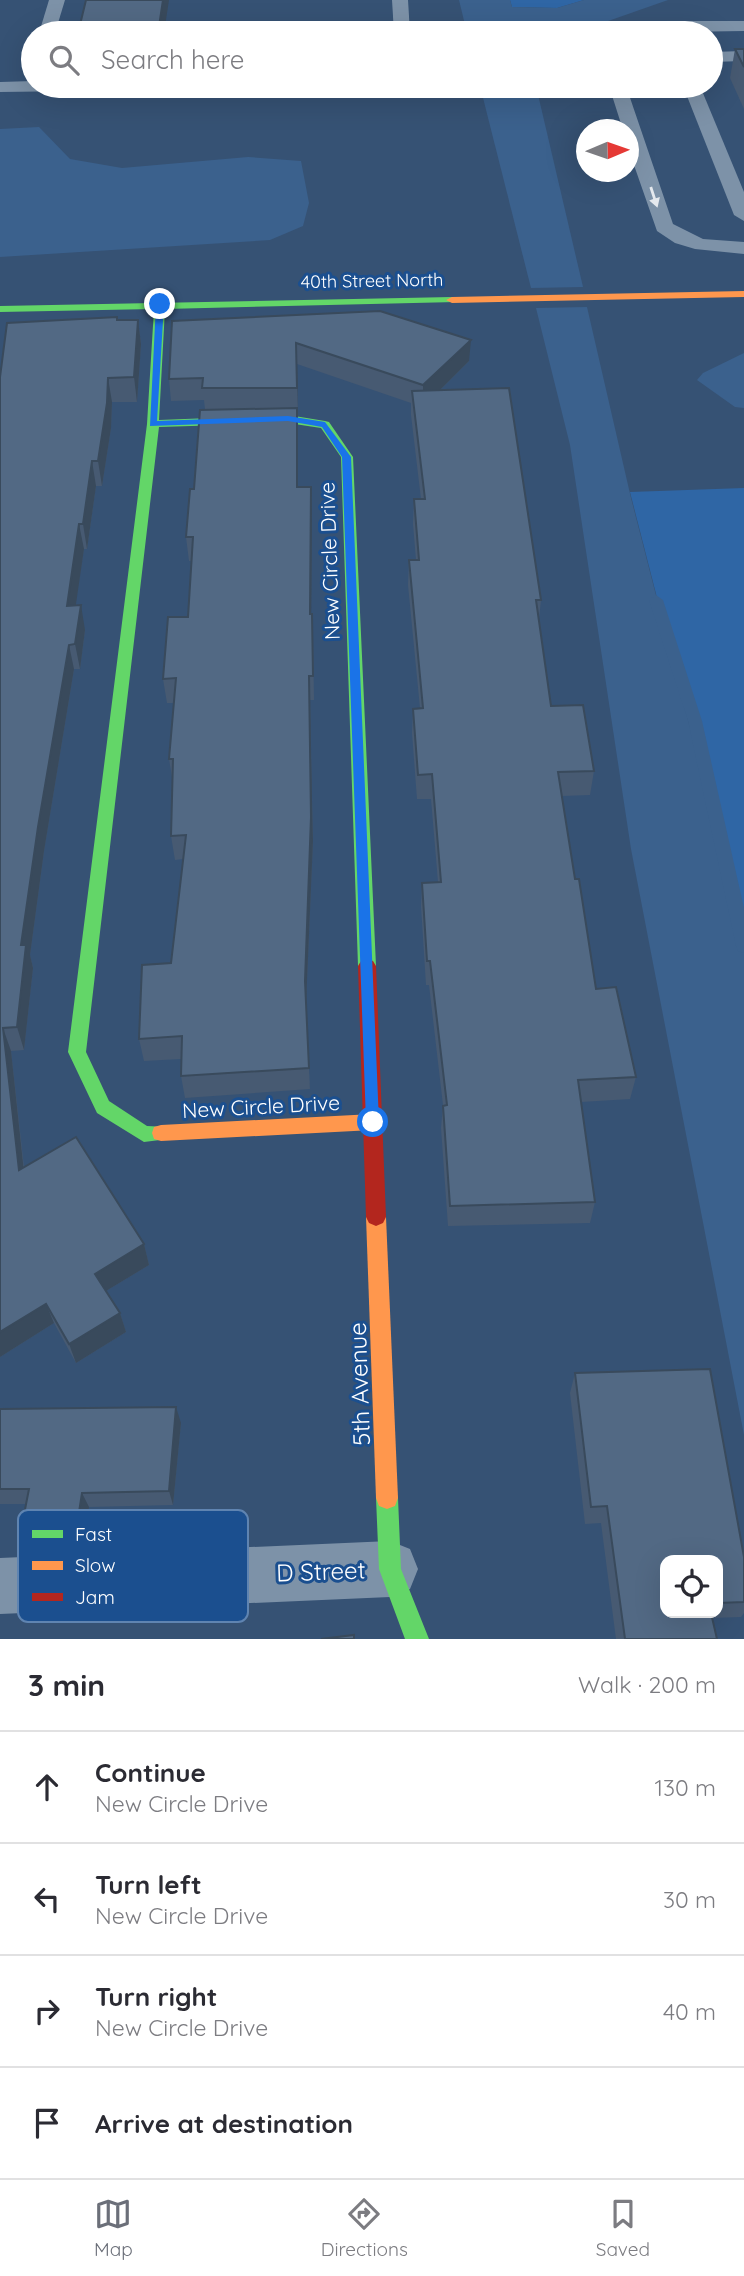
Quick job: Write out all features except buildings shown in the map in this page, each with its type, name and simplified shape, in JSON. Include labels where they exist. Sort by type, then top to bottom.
[{"type":"street","name":"40th Street North","points":[[0,309],[744,294]]},
{"type":"street","name":"New Circle Drive","points":[[153,424],[288,419],[325,425],[347,457],[373,1122],[144,1134],[103,1107],[77,1052],[153,424],[160,304]]},
{"type":"street","name":"5th Avenue","points":[[373,1122],[390,1569],[417,1639]]},
{"type":"street","name":"D Street","points":[[248,1575],[390,1569]]},
{"type":"street","name":"D Street","points":[[0,1586],[18,1585]]},
{"type":"lane","points":[[51,21],[57,0]]},
{"type":"lane","points":[[400,0],[401,21]]},
{"type":"lane","points":[[723,26],[744,26]]},
{"type":"lane","points":[[723,57],[744,56]]},
{"type":"lane","points":[[0,87],[21,86]]},
{"type":"lane","points":[[621,98],[664,227],[674,236],[690,242],[706,246],[744,248]]},
{"type":"lane","points":[[696,98],[744,215]]},
{"type":"shaded area","points":[[459,0],[510,0],[512,7],[557,8],[584,0],[668,0],[608,21],[464,21]]},
{"type":"shaded area","points":[[510,0],[584,0],[557,8],[512,7]]},
{"type":"shaded area","points":[[483,98],[539,98],[583,287],[531,288]]},
{"type":"shaded area","points":[[39,127],[70,159],[122,168],[248,157],[301,161],[309,203],[303,226],[270,240],[0,257],[0,129]]},
{"type":"shaded area","points":[[587,307],[631,498],[744,938],[744,1435],[631,849],[570,445],[536,308]]},
{"type":"shaded area","points":[[744,353],[744,408],[735,407],[697,380],[703,373]]},
{"type":"shaded area","points":[[744,488],[744,938],[630,492]]},
{"type":"waterway","points":[[656,600],[695,721],[744,946]]},
{"type":"traffic: fast","points":[[0,309],[452,300]]},
{"type":"traffic: fast","points":[[160,304],[153,424],[77,1052],[103,1107],[144,1134],[161,1133]]},
{"type":"traffic: fast","points":[[153,424],[288,419],[325,425],[347,457],[367,966]]},
{"type":"traffic: fast","points":[[387,1498],[390,1569],[417,1639]]},
{"type":"traffic: slow","points":[[452,300],[744,294]]},
{"type":"traffic: slow","points":[[161,1133],[373,1122]]},
{"type":"traffic: slow","points":[[376,1217],[387,1498]]},
{"type":"traffic: jam","points":[[367,966],[376,1217]]},
{"type":"route","points":[[160,304],[153,424],[288,419],[325,425],[347,457],[373,1122]]}]
